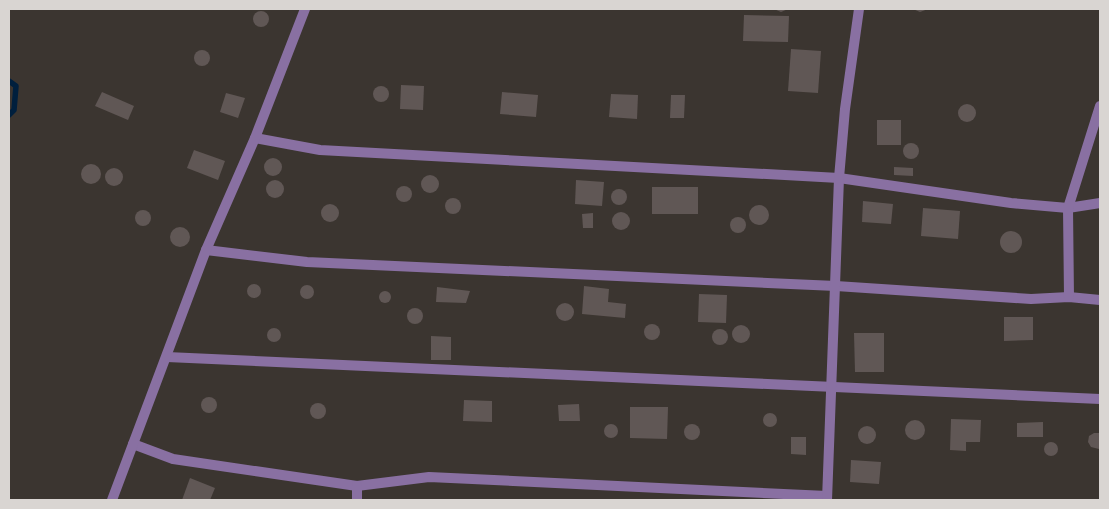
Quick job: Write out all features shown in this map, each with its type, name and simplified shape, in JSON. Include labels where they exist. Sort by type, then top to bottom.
[{"type":"street","points":[[112,500],[206,250],[254,138],[305,9]]},
{"type":"street","points":[[133,444],[173,459],[357,486],[430,477],[827,498],[839,178],[845,109],[859,9]]},
{"type":"street","points":[[1069,297],[1068,208],[1100,106]]},
{"type":"street","points":[[254,138],[320,150],[839,178],[1011,203],[1068,208],[1100,203]]},
{"type":"street","points":[[206,250],[307,262],[836,286],[1031,299],[1069,297],[1100,300]]},
{"type":"street","points":[[167,356],[1100,399]]},
{"type":"street","points":[[357,486],[357,500]]},
{"type":"building","points":[[774,9],[788,9],[781,12]]},
{"type":"building","points":[[913,9],[928,9],[920,12]]},
{"type":"building","points":[[261,11],[267,13],[269,19],[267,25],[261,27],[255,25],[253,19],[255,13]]},
{"type":"building","points":[[744,15],[789,16],[788,42],[743,41]]},
{"type":"building","points":[[791,49],[821,51],[818,93],[788,91]]},
{"type":"building","points":[[199,50],[205,50],[210,55],[208,64],[199,66],[194,61],[194,55]]},
{"type":"building","points":[[401,85],[424,86],[423,110],[400,109]]},
{"type":"building","points":[[378,86],[384,86],[389,91],[387,100],[378,102],[373,97],[373,91]]},
{"type":"building","points":[[102,92],[134,106],[128,120],[95,106]]},
{"type":"building","points":[[502,92],[538,95],[536,117],[500,114]]},
{"type":"building","points":[[226,93],[245,98],[238,118],[220,112]]},
{"type":"building","points":[[611,94],[638,95],[637,119],[609,117]]},
{"type":"building","points":[[671,95],[685,95],[684,118],[670,118]]},
{"type":"building","points":[[967,104],[973,107],[976,113],[973,119],[967,122],[961,119],[958,113],[961,107]]},
{"type":"building","points":[[877,120],[901,120],[901,145],[877,145]]},
{"type":"building","points":[[908,143],[914,143],[919,148],[917,157],[908,159],[903,154],[903,148]]},
{"type":"building","points":[[194,150],[225,161],[218,180],[187,168]]},
{"type":"building","points":[[273,158],[279,161],[282,167],[279,173],[273,176],[267,173],[264,167],[267,161]]},
{"type":"building","points":[[91,164],[98,167],[101,174],[98,181],[91,184],[84,181],[81,174],[84,167]]},
{"type":"building","points":[[894,167],[913,168],[913,176],[894,175]]},
{"type":"building","points":[[114,168],[120,171],[123,177],[120,183],[114,186],[108,183],[105,177],[108,171]]},
{"type":"building","points":[[426,175],[434,175],[439,180],[437,191],[426,193],[421,188],[421,180]]},
{"type":"building","points":[[271,180],[279,180],[284,185],[282,196],[271,198],[266,193],[266,185]]},
{"type":"building","points":[[576,180],[604,182],[602,206],[575,204]]},
{"type":"building","points":[[404,186],[412,194],[404,202],[396,194]]},
{"type":"building","points":[[652,187],[698,187],[698,214],[652,214]]},
{"type":"building","points":[[619,189],[627,197],[619,205],[611,197]]},
{"type":"building","points":[[450,198],[456,198],[461,203],[459,212],[450,214],[445,209],[445,203]]},
{"type":"building","points":[[863,201],[893,204],[891,224],[862,222]]},
{"type":"building","points":[[330,204],[336,207],[339,213],[336,219],[330,222],[324,219],[321,213],[324,207]]},
{"type":"building","points":[[759,205],[766,208],[769,215],[766,222],[759,225],[752,222],[749,215],[752,208]]},
{"type":"building","points":[[923,208],[960,211],[958,239],[921,236]]},
{"type":"building","points":[[143,210],[151,218],[143,226],[135,218]]},
{"type":"building","points":[[617,212],[625,212],[630,217],[628,228],[617,230],[612,225],[612,217]]},
{"type":"building","points":[[593,213],[593,228],[583,228],[582,214]]},
{"type":"building","points":[[735,217],[741,217],[746,222],[744,231],[735,233],[730,228],[730,222]]},
{"type":"building","points":[[180,227],[187,230],[190,237],[187,244],[180,247],[173,244],[170,237],[173,230]]},
{"type":"building","points":[[1011,231],[1019,234],[1022,242],[1019,250],[1011,253],[1003,250],[1000,242],[1003,234]]},
{"type":"building","points":[[251,284],[257,284],[261,291],[257,298],[251,298],[247,294],[247,288]]},
{"type":"building","points":[[307,285],[312,287],[314,292],[312,297],[307,299],[302,297],[300,292],[302,287]]},
{"type":"building","points":[[584,286],[609,289],[608,302],[626,304],[625,318],[582,314]]},
{"type":"building","points":[[437,287],[470,291],[466,303],[436,302]]},
{"type":"building","points":[[383,291],[387,291],[391,297],[387,303],[383,303],[379,299],[379,295]]},
{"type":"building","points":[[699,294],[727,295],[726,323],[698,322]]},
{"type":"building","points":[[565,303],[571,306],[574,312],[571,318],[565,321],[559,318],[556,312],[559,306]]},
{"type":"building","points":[[412,308],[418,308],[423,313],[421,322],[412,324],[407,319],[407,313]]},
{"type":"building","points":[[1004,317],[1033,317],[1033,340],[1004,341]]},
{"type":"building","points":[[649,324],[655,324],[660,329],[658,338],[649,340],[644,335],[644,329]]},
{"type":"building","points":[[741,325],[747,328],[750,334],[747,340],[741,343],[735,340],[732,334],[735,328]]},
{"type":"building","points":[[271,328],[277,328],[281,335],[277,342],[271,342],[267,338],[267,332]]},
{"type":"building","points":[[720,329],[728,337],[720,345],[712,337]]},
{"type":"building","points":[[854,333],[884,333],[884,372],[855,372]]},
{"type":"building","points":[[431,336],[451,337],[451,360],[431,360]]},
{"type":"building","points":[[206,397],[212,397],[217,402],[215,411],[206,413],[201,408],[201,402]]},
{"type":"building","points":[[464,400],[492,401],[492,422],[463,421]]},
{"type":"building","points":[[318,403],[326,411],[318,419],[310,411]]},
{"type":"building","points":[[579,404],[580,421],[559,421],[558,405]]},
{"type":"building","points":[[630,407],[668,407],[667,439],[630,438]]},
{"type":"building","points":[[770,413],[775,415],[777,420],[775,425],[770,427],[765,425],[763,420],[765,415]]},
{"type":"building","points":[[951,419],[981,420],[980,442],[966,442],[966,451],[950,450]]},
{"type":"building","points":[[915,420],[922,423],[925,430],[922,437],[915,440],[908,437],[905,430],[908,423]]},
{"type":"building","points":[[1043,422],[1043,437],[1017,437],[1017,423]]},
{"type":"building","points":[[608,424],[614,424],[618,431],[614,438],[608,438],[604,434],[604,428]]},
{"type":"building","points":[[692,424],[698,426],[700,432],[698,438],[692,440],[686,438],[684,432],[686,426]]},
{"type":"building","points":[[867,426],[873,429],[876,435],[873,441],[867,444],[861,441],[858,435],[861,429]]},
{"type":"building","points":[[1094,433],[1100,433],[1099,449],[1091,447],[1088,442],[1089,436]]},
{"type":"building","points":[[791,437],[806,437],[806,455],[791,454]]},
{"type":"building","points":[[1051,442],[1056,444],[1058,449],[1056,454],[1051,456],[1046,454],[1044,449],[1046,444]]},
{"type":"building","points":[[851,460],[881,462],[879,484],[850,482]]},
{"type":"building","points":[[190,478],[215,488],[210,500],[182,500]]},
{"type":"waterway","points":[[9,81],[16,86],[14,110],[9,115]]}]
